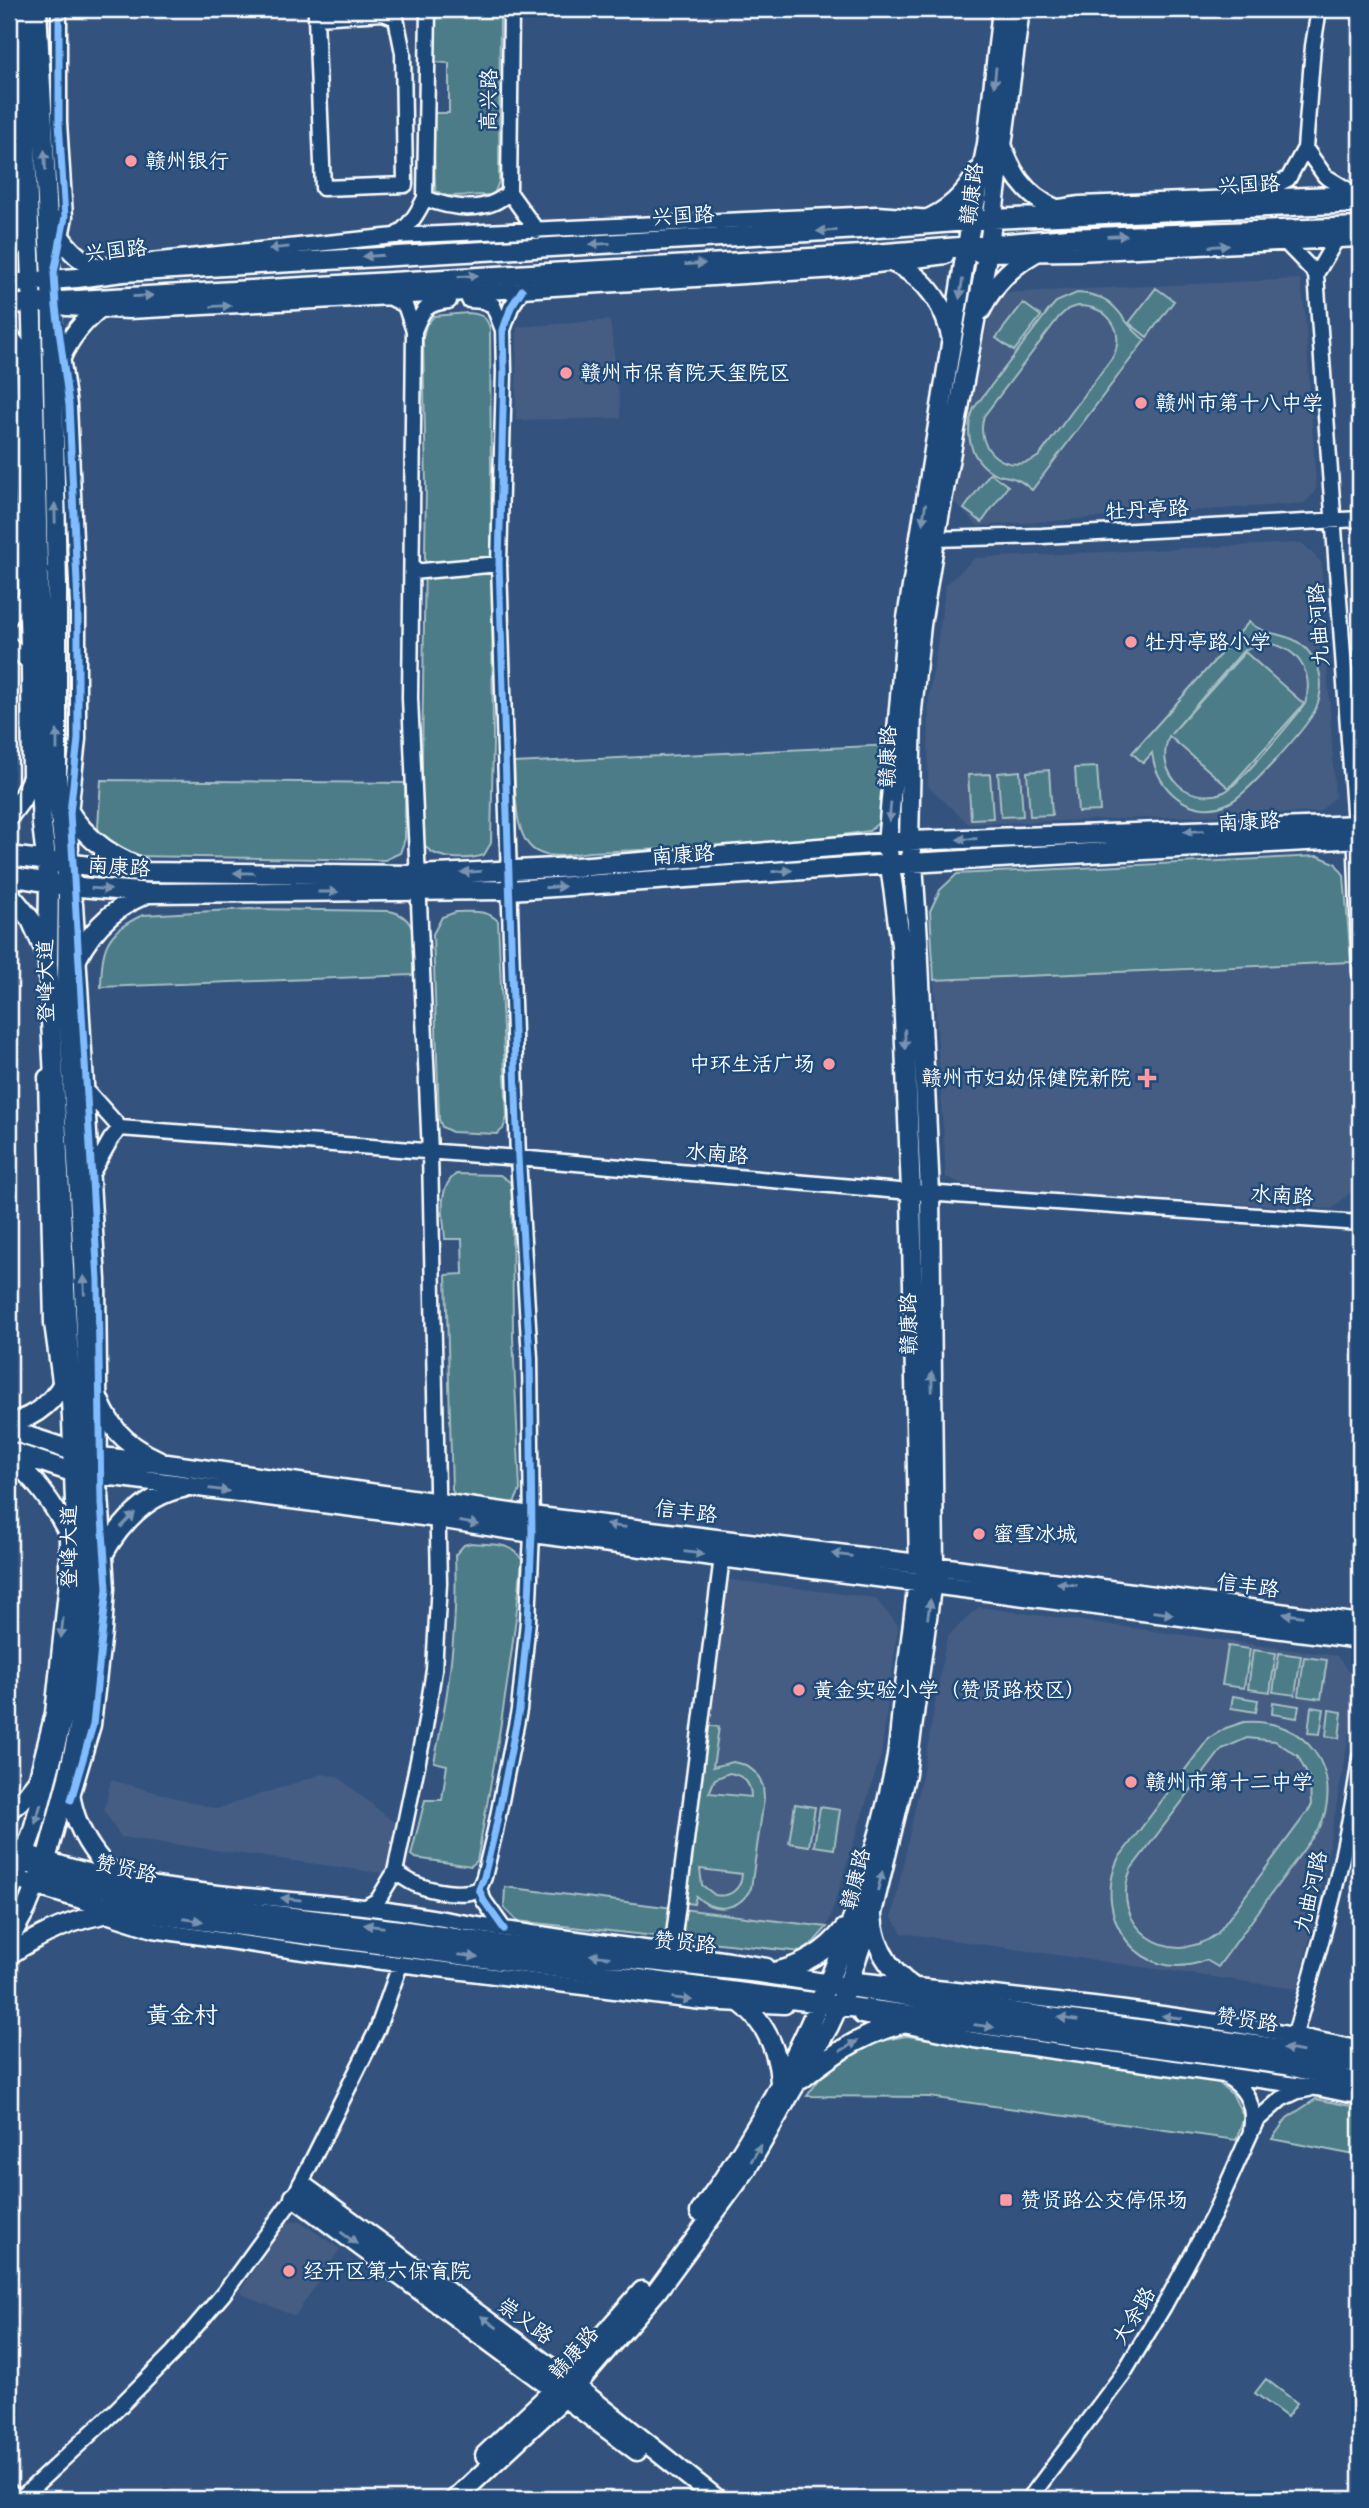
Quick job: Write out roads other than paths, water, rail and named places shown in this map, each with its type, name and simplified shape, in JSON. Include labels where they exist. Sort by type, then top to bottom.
[{"type":"main road","name":"登峰大道","points":[[14,1873],[56,1748],[63,1717],[77,1628],[77,1557],[83,1474],[69,1368],[39,765],[39,603],[24,279],[28,210],[21,9]]},
{"type":"main road","name":"登峰大道","points":[[37,9],[53,305],[57,790],[71,886],[68,986],[87,1371],[82,1453]]},
{"type":"main road","name":"赣康路","points":[[455,2499],[657,2291],[746,2170],[828,2008],[849,1983],[894,1770],[926,1574],[930,1193],[913,863],[909,841],[912,710],[921,625],[935,539],[993,218],[994,140],[1002,9]]},
{"type":"main road","name":"赣康路","points":[[926,1574],[901,945],[892,864],[887,844],[907,618],[966,250],[994,140],[1020,9]]},
{"type":"main road","points":[[893,227],[931,218],[951,205],[967,189],[994,140],[1016,177],[1030,194],[1053,208],[1082,215]]},
{"type":"main road","name":"兴国路","points":[[24,279],[1358,197]]},
{"type":"main road","points":[[47,202],[49,214],[60,237],[74,254],[105,271],[123,272]]},
{"type":"main road","points":[[9,254],[21,234],[28,210]]},
{"type":"main road","points":[[25,305],[988,249],[1068,238],[1360,227]]},
{"type":"main road","points":[[971,340],[978,316],[1005,275],[1030,255],[1068,238]]},
{"type":"main road","points":[[862,255],[894,262],[915,275],[931,291],[948,323],[952,346]]},
{"type":"main road","points":[[52,386],[62,355],[78,328],[97,309],[114,298]]},
{"type":"main road","points":[[9,336],[29,363]]},
{"type":"main road","points":[[9,816],[22,800],[39,765]]},
{"type":"main road","points":[[57,790],[70,813],[89,836],[111,853],[136,866],[164,873]]},
{"type":"main road","name":"南康路","points":[[9,876],[71,886],[150,893],[417,883],[509,870],[909,841],[1358,832]]},
{"type":"main road","name":"南康路","points":[[9,856],[69,865],[164,873],[417,883],[510,890],[1358,832]]},
{"type":"main road","points":[[9,893],[24,910],[40,937],[48,964]]},
{"type":"main road","points":[[68,986],[79,955],[89,937],[106,918],[127,903],[150,893]]},
{"type":"main road","points":[[9,1423],[24,1419],[42,1408],[61,1387],[69,1368]]},
{"type":"main road","points":[[87,1371],[109,1422],[127,1443],[167,1464]]},
{"type":"main road","name":"信丰路","points":[[9,1430],[82,1453],[167,1464],[437,1511],[926,1574],[1360,1624]]},
{"type":"main road","name":"信丰路","points":[[9,1451],[83,1474],[437,1511]]},
{"type":"main road","points":[[9,1457],[43,1492],[67,1531],[77,1557]]},
{"type":"main road","name":"登峰大道","points":[[9,1940],[40,1876],[68,1778],[80,1723],[90,1643],[93,1507],[83,1474]]},
{"type":"main road","points":[[92,1577],[104,1550],[124,1523],[164,1494],[190,1486]]},
{"type":"main road","name":"信丰路","points":[[531,1524],[722,1557],[926,1574],[1360,1639]]},
{"type":"main road","points":[[9,1810],[35,1786],[47,1769],[56,1748]]},
{"type":"main road","points":[[68,1778],[71,1800],[85,1838],[99,1859],[138,1891],[162,1901]]},
{"type":"main road","name":"赞贤路","points":[[14,1873],[162,1901],[530,1948],[849,1983],[984,2008],[1292,2050],[1360,2064]]},
{"type":"main road","name":"赞贤路","points":[[40,1876],[101,1905],[145,1913],[711,1987],[828,2008],[1286,2065],[1360,2083]]},
{"type":"main road","points":[[760,1973],[804,1963],[831,1944],[864,1910],[883,1955],[896,1973],[910,1986],[943,2001]]},
{"type":"main road","name":"赣康路","points":[[828,2008],[830,1981],[864,1910]]},
{"type":"main road","points":[[9,1955],[52,1930],[103,1914],[124,1911],[145,1913]]},
{"type":"main road","points":[[711,1987],[722,1990],[741,2002],[756,2017],[769,2037],[787,2085],[852,2043],[881,2030],[927,2020],[952,2022]]},
{"type":"main road","name":"崇义路","points":[[298,2191],[717,2499]]},
{"type":"main road","name":"赣康路","points":[[440,2499],[565,2388]]},
{"type":"main road","name":"崇义路","points":[[565,2388],[702,2499]]},
{"type":"street","points":[[59,9],[59,122],[65,217],[52,276],[95,267],[395,236],[877,214],[972,219]]},
{"type":"street","points":[[395,236],[407,229],[425,198],[428,9]]},
{"type":"street","name":"高兴路","points":[[509,192],[511,9]]},
{"type":"street","points":[[1250,198],[1288,179],[1305,148],[1313,46],[1319,9]]},
{"type":"street","points":[[316,13],[383,13],[396,18],[403,54],[405,186],[323,188],[316,13]]},
{"type":"street","points":[[403,54],[426,52]]},
{"type":"street","points":[[9,81],[24,279],[9,274]]},
{"type":"street","points":[[1305,148],[1325,176],[1358,197]]},
{"type":"street","points":[[425,198],[450,207],[482,206],[497,203],[509,192],[537,231]]},
{"type":"street","points":[[993,218],[1080,204],[1358,197]]},
{"type":"street","points":[[988,249],[1030,255],[1360,239]]},
{"type":"street","points":[[1286,243],[1315,274],[1336,240]]},
{"type":"street","points":[[69,865],[70,813],[78,738],[78,605],[69,405],[53,305],[129,311],[522,290],[838,270],[966,250]]},
{"type":"street","name":"九曲河路","points":[[1315,274],[1358,832],[1360,972]]},
{"type":"street","points":[[503,330],[511,307],[522,290]]},
{"type":"street","points":[[366,1908],[378,1900],[395,1872],[434,1670],[439,1583],[430,1153],[410,698],[414,331],[405,305],[389,298]]},
{"type":"street","points":[[414,331],[421,313],[433,303],[459,300],[483,301],[493,305],[503,330],[499,564],[519,1158],[530,1358],[531,1524],[528,1621],[519,1710],[495,1831],[479,1889],[484,1901],[504,1929]]},
{"type":"street","points":[[9,312],[25,305]]},
{"type":"street","points":[[29,363],[20,444],[30,783],[44,862]]},
{"type":"street","name":"牡丹亭路","points":[[935,539],[1360,519]]},
{"type":"street","points":[[412,572],[499,564]]},
{"type":"street","points":[[9,619],[26,597]]},
{"type":"street","points":[[9,643],[28,662]]},
{"type":"street","points":[[46,882],[40,937],[52,1323],[61,1387],[82,1453],[83,1474],[104,1550],[107,1588],[93,1725],[71,1800]]},
{"type":"street","points":[[71,886],[79,955],[93,1172],[101,1406],[82,1453]]},
{"type":"street","points":[[87,1091],[120,1128],[93,1172]]},
{"type":"street","name":"水南路","points":[[120,1128],[519,1158],[911,1192],[1360,1223]]},
{"type":"street","points":[[35,1786],[53,1713],[67,1582],[67,1531],[83,1474]]},
{"type":"street","points":[[672,1951],[722,1557]]},
{"type":"street","name":"九曲河路","points":[[1295,2035],[1337,1875],[1355,1798],[1360,1757]]},
{"type":"street","points":[[9,1845],[14,1873]]},
{"type":"street","points":[[395,1872],[426,1888],[471,1892],[479,1889]]},
{"type":"street","points":[[40,1876],[119,1878],[207,1891],[366,1908],[672,1951],[785,1969],[830,1981]]},
{"type":"street","points":[[40,1876],[103,1914],[153,1930],[400,1965],[702,2002],[828,2008],[974,2040],[1317,2088],[1360,2097]]},
{"type":"street","points":[[9,2491],[20,2499],[49,2474],[173,2353],[223,2293],[298,2191],[377,2030],[400,1965]]},
{"type":"street","points":[[849,1983],[987,1993],[1295,2035],[1360,2052]]},
{"type":"street","points":[[1180,2034],[1222,2025]]},
{"type":"street","points":[[1164,2048],[1188,2063],[1219,2074],[1239,2085],[1248,2096],[1252,2110],[1249,2139]]},
{"type":"street","points":[[1317,2088],[1360,2083]]},
{"type":"street","name":"大余路","points":[[1029,2499],[1123,2374],[1189,2263],[1256,2121],[1274,2104],[1298,2091],[1317,2088]]},
{"type":"place","name":"赣州银行","points":[[131,161]]},
{"type":"place","name":"赣州市保育院天玺院区","points":[[566,373]]},
{"type":"place","name":"赣州市第十八中学","points":[[1141,403]]},
{"type":"place","name":"牡丹亭路小学","points":[[1131,642]]},
{"type":"place","name":"中环生活广场","points":[[829,1064]]},
{"type":"place","name":"赣州市妇幼保健院新院","points":[[1147,1078]]},
{"type":"place","name":"蜜雪冰城","points":[[979,1534]]},
{"type":"place","name":"黄金实验小学（赞贤路校区）","points":[[799,1690]]},
{"type":"place","name":"赣州市第十二中学","points":[[1131,1782]]},
{"type":"place","name":"赞贤路公交停保场","points":[[1006,2200]]},
{"type":"place","name":"经开区第六保育院","points":[[289,2271]]},
{"type":"district","name":"黄金村","points":[[182,2016]]}]
